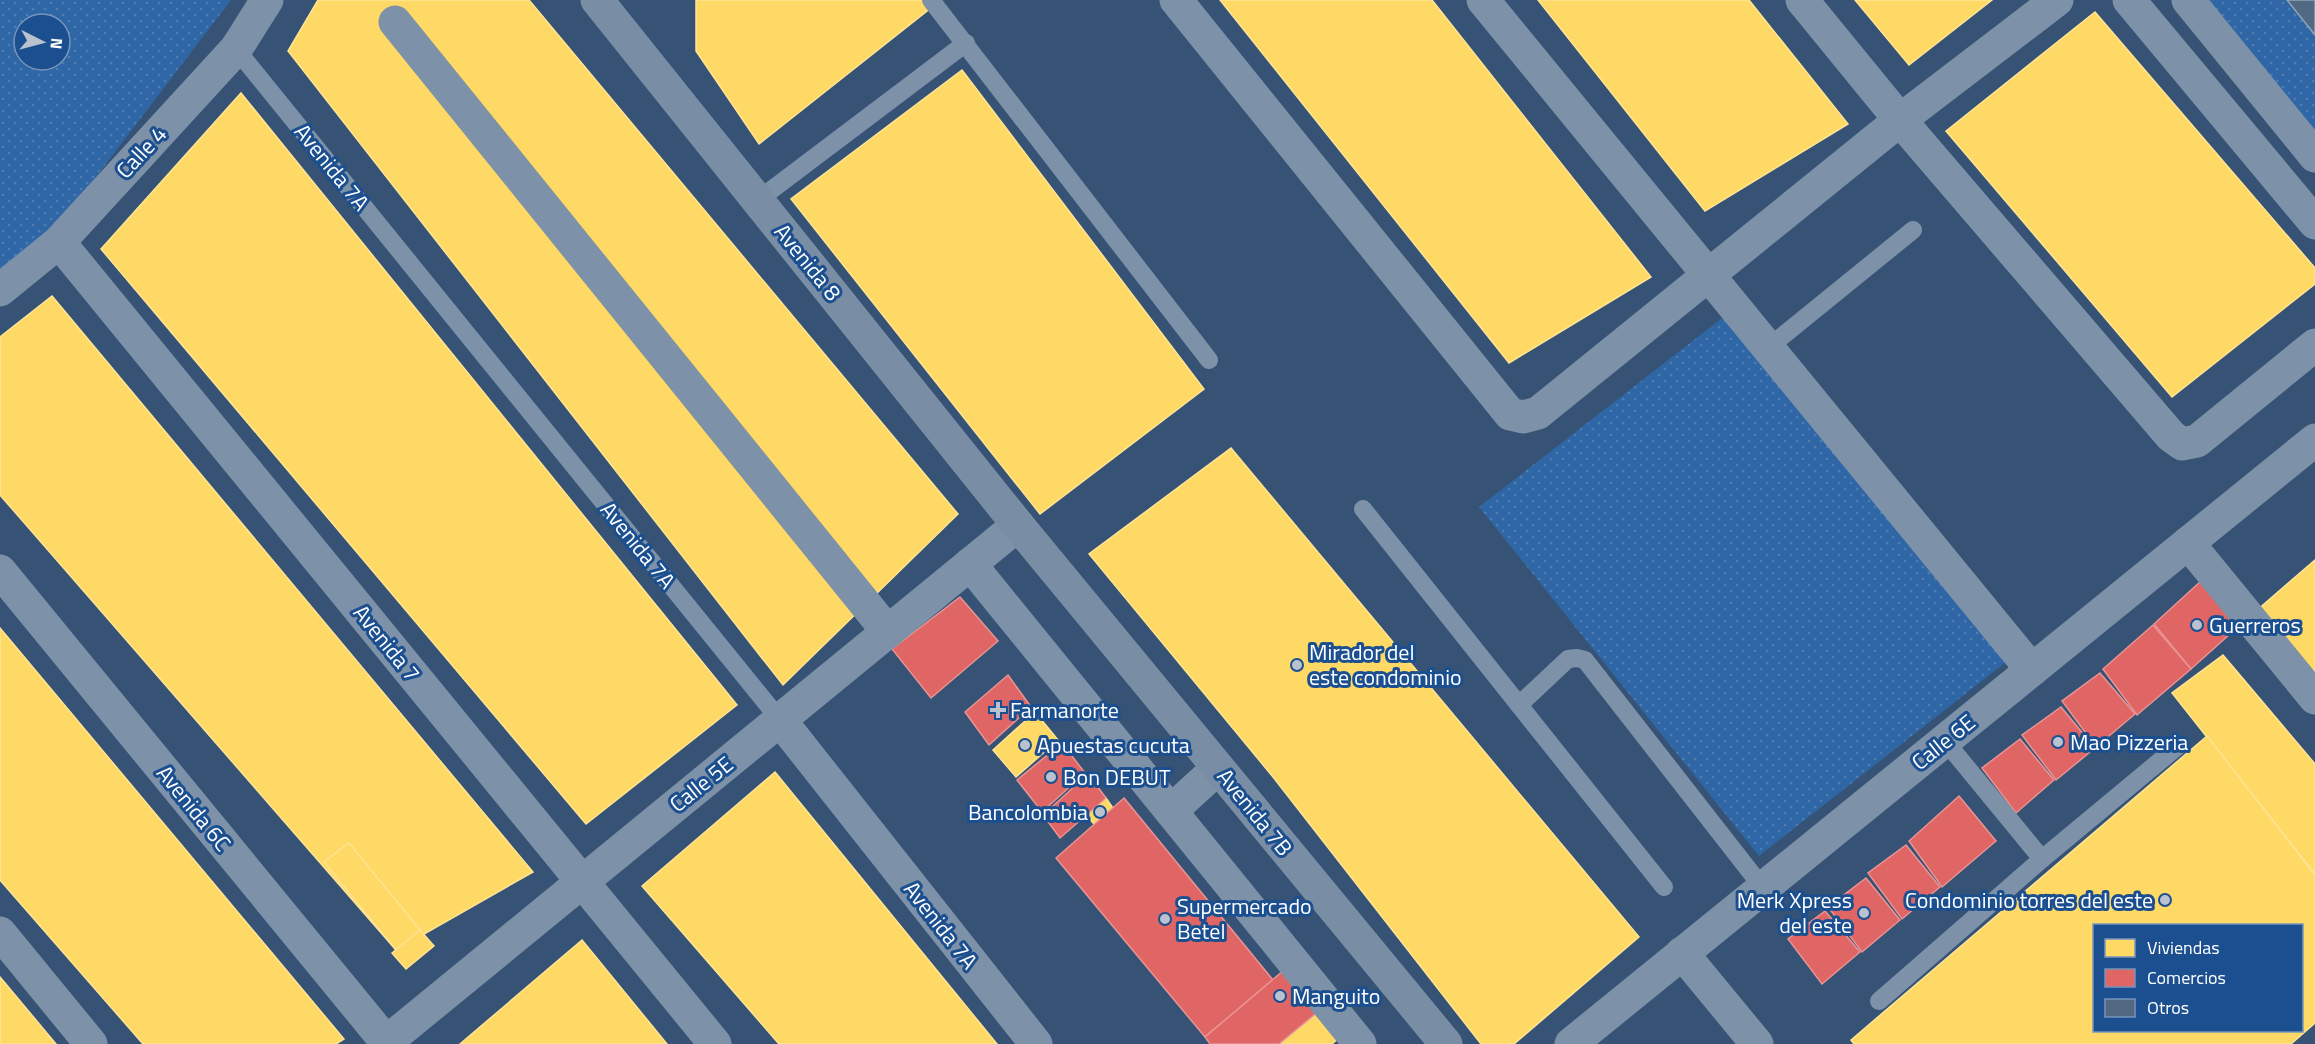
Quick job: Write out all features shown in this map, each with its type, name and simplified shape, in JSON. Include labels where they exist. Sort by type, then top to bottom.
[{"type":"street","name":"Calle 4","points":[[0,290],[58,242],[236,49],[267,0]]},
{"type":"street","name":"Avenida 8","points":[[597,0],[1018,525]]},
{"type":"street","points":[[1176,0],[1510,414],[1523,417],[1538,413],[1900,120],[2057,0]]},
{"type":"street","points":[[1483,0],[1769,346],[2032,670]]},
{"type":"street","points":[[1802,0],[1900,120],[2171,436],[2182,444],[2197,441],[2315,345]]},
{"type":"street","points":[[2129,0],[2315,223]]},
{"type":"street","points":[[2188,0],[2315,156]]},
{"type":"street","points":[[394,22],[888,632]]},
{"type":"street","name":"Avenida 7","points":[[58,242],[715,1044]]},
{"type":"street","name":"Calle 6E","points":[[1571,1044],[2315,440]]},
{"type":"street","name":"Calle 5E","points":[[386,1043],[1018,525]]},
{"type":"street","name":"Avenida 7B","points":[[1018,525],[1446,1044]]},
{"type":"street","points":[[2188,543],[2313,692]]},
{"type":"street","points":[[970,564],[1360,1044]]},
{"type":"street","name":"Avenida 6C","points":[[0,571],[386,1043]]},
{"type":"street","name":"Avenida 7A","points":[[780,720],[1036,1044]]},
{"type":"street","points":[[1171,811],[1218,768]]},
{"type":"street","points":[[0,933],[91,1044]]},
{"type":"street","points":[[1682,953],[1757,1044]]},
{"type":"lane","points":[[931,0],[1209,360]]},
{"type":"lane","points":[[758,200],[966,43]]},
{"type":"lane","name":"Avenida 7A","points":[[236,49],[780,720]]},
{"type":"lane","points":[[1769,346],[1913,230]]},
{"type":"lane","points":[[1363,509],[1664,887]]},
{"type":"lane","points":[[1519,705],[1568,659],[1585,660],[1763,888]]},
{"type":"lane","points":[[1944,741],[2042,859]]},
{"type":"lane","points":[[1879,1001],[2042,859],[2178,746]]},
{"type":"shaded area","points":[[0,0],[231,0],[57,228],[0,272]]},
{"type":"shaded area","points":[[2201,0],[2315,0],[2315,151]]},
{"type":"shaded area","points":[[1726,315],[2006,662],[1759,856],[1479,507]]},
{"type":"building: Viviendas","points":[[318,0],[529,0],[958,514],[783,685],[288,51]]},
{"type":"building: Viviendas","points":[[696,0],[941,0],[759,144],[696,51]]},
{"type":"building: Viviendas","points":[[1220,0],[1432,0],[1651,277],[1509,363]]},
{"type":"building: Viviendas","points":[[1538,0],[1749,0],[1848,124],[1705,211]]},
{"type":"building: Viviendas","points":[[1855,0],[1992,0],[1909,65]]},
{"type":"building: Viviendas","points":[[2095,12],[2315,268],[2315,284],[2172,397],[1946,131]]},
{"type":"building: Viviendas","points":[[962,70],[1204,389],[1040,514],[791,199]]},
{"type":"building: Viviendas","points":[[241,93],[737,705],[586,824],[101,249]]},
{"type":"building: Viviendas","points":[[52,296],[533,872],[396,950],[0,495],[0,337]]},
{"type":"building: Viviendas","name":"Mirador del este condominio","points":[[1231,448],[1639,937],[1514,1044],[1481,1044],[1273,777],[1089,554]]},
{"type":"building: Viviendas","points":[[2315,560],[2315,673],[2256,611]]},
{"type":"building: Viviendas","points":[[0,628],[344,1039],[336,1044],[143,1044],[0,880]]},
{"type":"building: Viviendas","points":[[2223,655],[2315,764],[2315,874],[2172,693]]},
{"type":"building: Viviendas","name":"Apuestas cucuta","points":[[1035,712],[1058,740],[1016,777],[993,750]]},
{"type":"building: Viviendas","name":"Condominio torres del este","points":[[2207,736],[2315,875],[2315,1023],[2291,1044],[1854,1044],[1851,1040]]},
{"type":"building: Viviendas","points":[[775,772],[997,1044],[779,1044],[642,886]]},
{"type":"building: Viviendas","name":"Bancolombia","points":[[1106,798],[1113,808],[1094,824],[1086,815]]},
{"type":"building: Viviendas","points":[[349,843],[420,930],[396,950],[324,862]]},
{"type":"building: Viviendas","points":[[420,930],[434,946],[406,969],[392,953]]},
{"type":"building: Viviendas","points":[[582,940],[667,1044],[460,1044]]},
{"type":"building: Viviendas","points":[[0,977],[56,1044],[0,1044]]},
{"type":"building: Viviendas","points":[[1323,1008],[1342,1035],[1332,1044],[1279,1044]]},
{"type":"building: Comercios","name":"Guerreros","points":[[2202,580],[2240,625],[2191,669],[2154,624]]},
{"type":"building: Comercios","points":[[960,597],[998,641],[931,698],[892,649]]},
{"type":"building: Comercios","points":[[2153,625],[2191,669],[2137,715],[2103,669]]},
{"type":"building: Comercios","points":[[2100,673],[2135,714],[2096,747],[2062,701]]},
{"type":"building: Comercios","name":"Farmanorte","points":[[1008,675],[1031,707],[989,745],[965,712]]},
{"type":"building: Comercios","name":"Mao Pizzeria","points":[[2061,707],[2095,748],[2056,780],[2022,735]]},
{"type":"building: Comercios","points":[[2020,739],[2054,780],[2016,813],[1982,768]]},
{"type":"building: Comercios","name":"Bon DEBUT","points":[[1062,743],[1085,773],[1042,812],[1017,780]]},
{"type":"building: Comercios","points":[[1088,774],[1106,798],[1060,838],[1043,815]]},
{"type":"building: Comercios","points":[[1959,796],[1996,841],[1942,887],[1909,841]]},
{"type":"building: Comercios","name":"Supermercado Betel","points":[[1124,798],[1273,980],[1205,1037],[1056,858]]},
{"type":"building: Comercios","points":[[1906,845],[1940,887],[1902,919],[1868,873]]},
{"type":"building: Comercios","name":"Merk Xpress del este","points":[[1866,878],[1900,920],[1862,952],[1828,907]]},
{"type":"building: Comercios","points":[[1825,911],[1860,952],[1822,984],[1788,939]]},
{"type":"building: Comercios","name":"Manguito","points":[[1284,970],[1319,1011],[1279,1044],[1210,1044],[1205,1037]]},
{"type":"building: Otros","points":[[2287,0],[2315,0],[2315,35]]},
{"type":"place","name":"Guerreros","points":[[2197,625]]},
{"type":"place","name":"Mirador del este condominio","points":[[1297,665]]},
{"type":"place","name":"Farmanorte","points":[[998,710]]},
{"type":"place","name":"Mao Pizzeria","points":[[2058,742]]},
{"type":"place","name":"Apuestas cucuta","points":[[1025,745]]},
{"type":"place","name":"Bon DEBUT","points":[[1051,777]]},
{"type":"place","name":"Bancolombia","points":[[1100,812]]},
{"type":"place","name":"Condominio torres del este","points":[[2165,900]]},
{"type":"place","name":"Merk Xpress del este","points":[[1864,913]]},
{"type":"place","name":"Supermercado Betel","points":[[1165,919]]},
{"type":"place","name":"Manguito","points":[[1280,996]]}]
